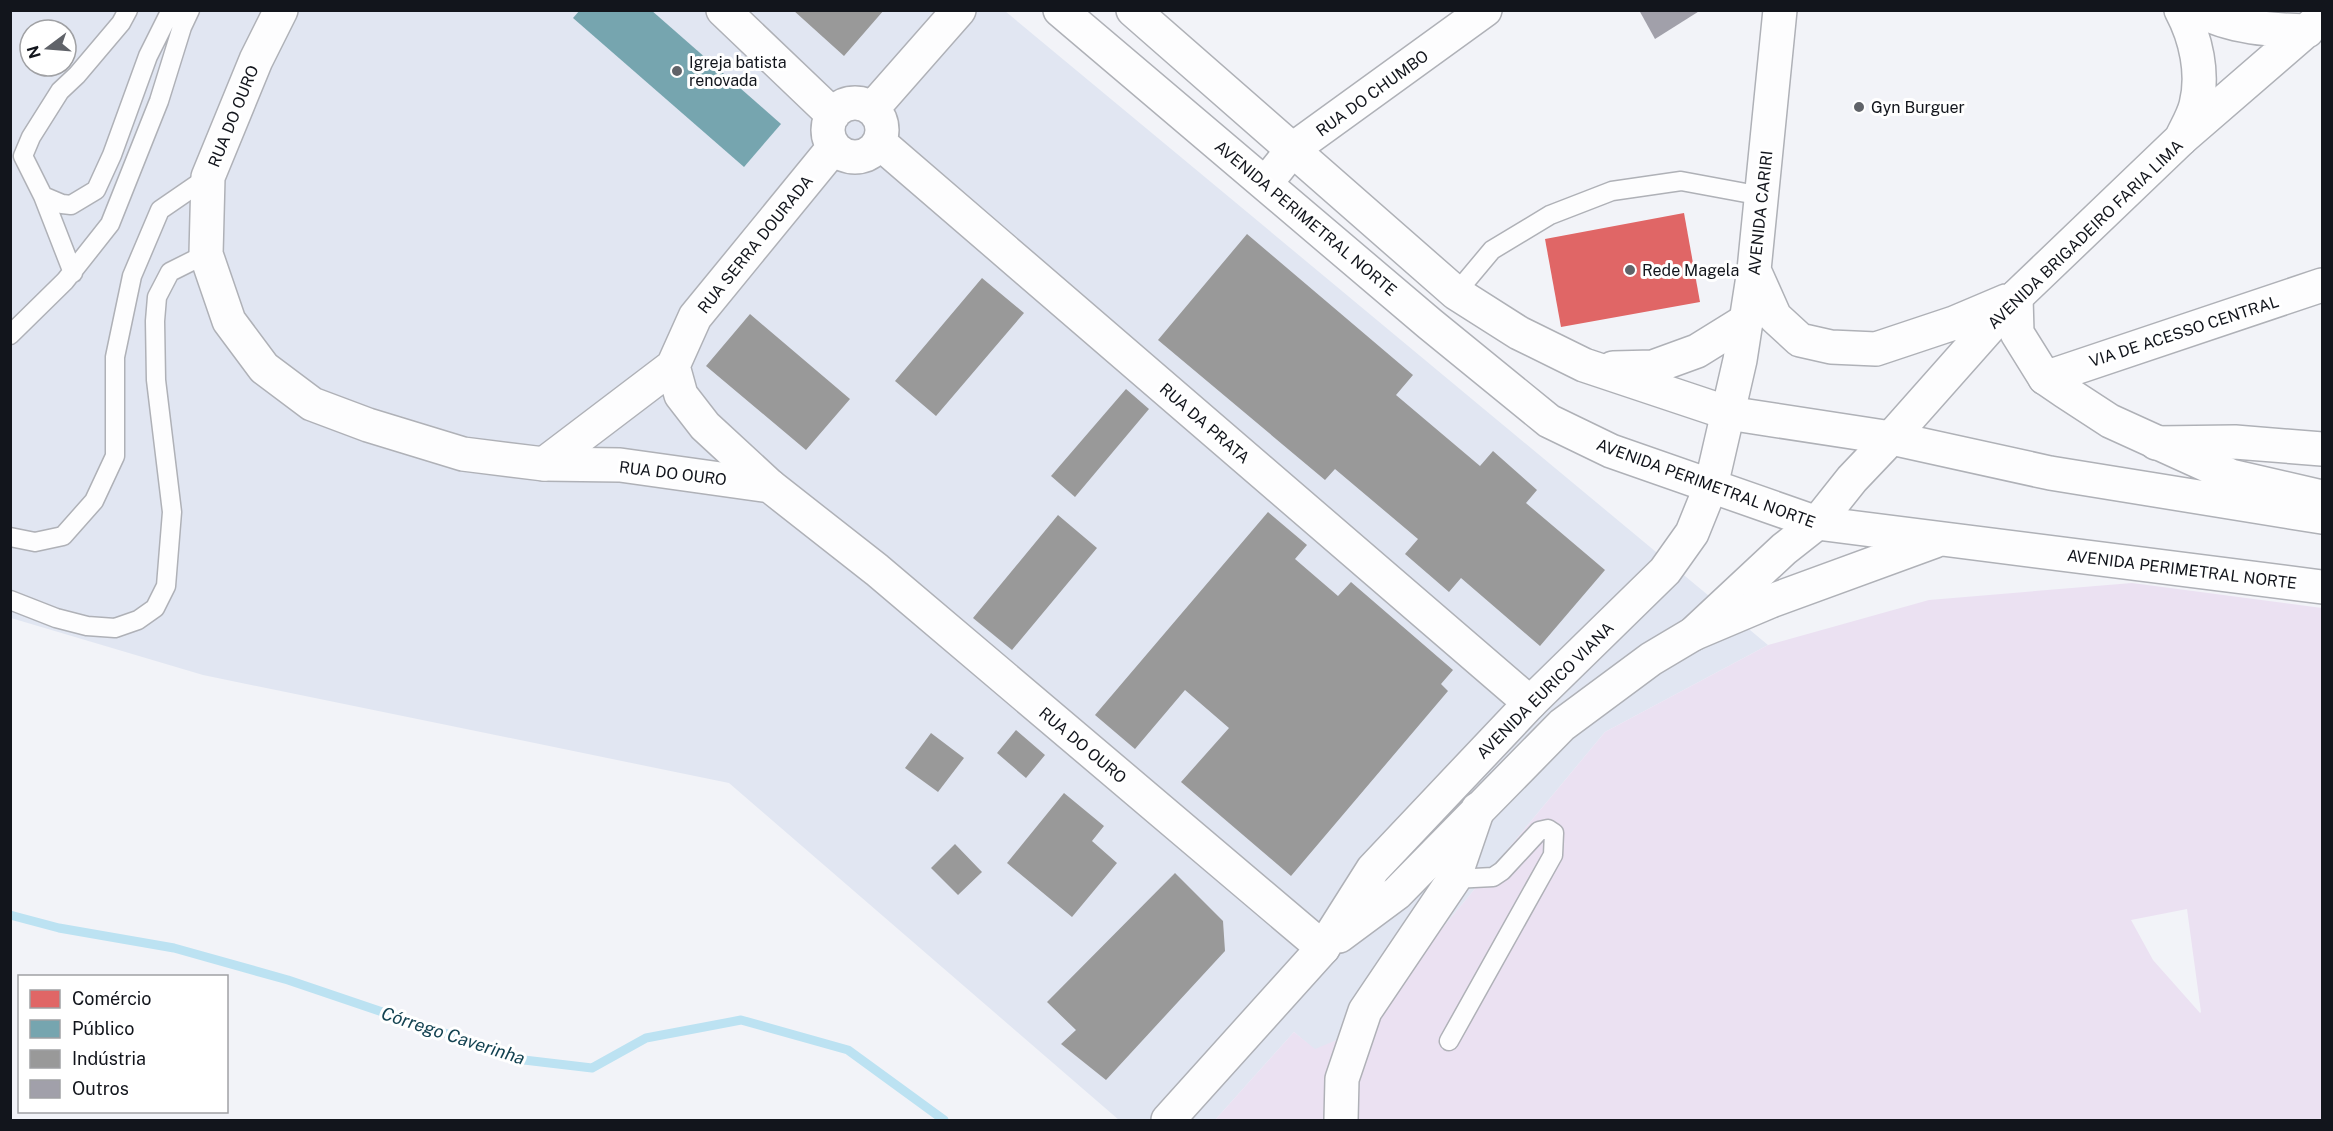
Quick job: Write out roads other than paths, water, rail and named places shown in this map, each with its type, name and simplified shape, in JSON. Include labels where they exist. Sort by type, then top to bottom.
[{"type":"main road","name":"RUA DO OURO","points":[[281,10],[256,60],[208,177],[206,254],[229,321],[264,368],[312,404],[368,425],[463,454],[544,464],[620,465],[770,486],[877,570],[1323,948]]},
{"type":"main road","points":[[723,10],[832,115]]},
{"type":"main road","points":[[872,109],[959,10]]},
{"type":"main road","name":"AVENIDA PERIMETRAL NORTE","points":[[1060,10],[1430,324],[1549,421],[1611,451],[1817,523],[2322,587]]},
{"type":"main road","points":[[1133,10],[1456,293],[1519,333],[1596,369],[1728,413],[1891,438],[2050,473],[2322,517]]},
{"type":"main road","name":"RUA DO CHUMBO","points":[[1266,183],[1293,149],[1485,10]]},
{"type":"main road","name":"AVENIDA CARIRI","points":[[1728,413],[1740,360],[1754,270],[1780,10]]},
{"type":"main road","points":[[2181,10],[2191,29],[2199,67],[2196,105],[2181,140]]},
{"type":"main road","points":[[2199,10],[2211,17],[2254,27],[2315,24]]},
{"type":"main road","name":"AVENIDA BRIGADEIRO FARIA LIMA","points":[[1817,523],[1852,479],[2016,297],[2181,140],[2315,24]]},
{"type":"main road","points":[[846,104],[864,104],[872,109],[882,124],[879,143],[866,155],[857,157],[841,153],[834,147],[828,132],[832,115],[846,104]]},
{"type":"main road","name":"RUA DA PRATA","points":[[879,143],[1530,702]]},
{"type":"main road","name":"RUA SERRA DOURADA","points":[[673,366],[695,317],[834,147]]},
{"type":"main road","points":[[1754,270],[1775,317],[1800,340],[1831,347],[1876,349],[1954,323],[2016,297],[2017,333],[2045,378],[2110,421],[2231,476],[2322,497]]},
{"type":"main road","name":"VIA DE ACESSO CENTRAL","points":[[2045,378],[2322,285]]},
{"type":"main road","points":[[1596,369],[1653,367],[1696,351],[1747,320]]},
{"type":"main road","points":[[544,464],[673,366],[681,395],[705,426],[770,486]]},
{"type":"main road","name":"AVENIDA EURICO VIANA","points":[[1168,1120],[1323,948],[1373,869],[1530,702],[1665,571],[1692,533],[1711,486],[1728,413]]},
{"type":"main road","points":[[2156,443],[2235,442],[2322,449]]},
{"type":"main road","name":"AVENIDA EURICO VIANA","points":[[1323,948],[1397,893],[1562,725],[1651,659],[1693,634],[1784,549],[1817,523]]},
{"type":"main road","points":[[1693,634],[1771,601],[1940,539]]},
{"type":"main road","points":[[1341,1120],[1342,1079],[1365,1011],[1454,879],[1478,809]]},
{"type":"lane","points":[[73,273],[43,196],[23,156],[31,137],[60,91],[77,75],[121,23],[128,10]]},
{"type":"lane","points":[[43,196],[62,204],[71,205],[96,190],[112,155],[148,56],[171,10]]},
{"type":"lane","points":[[10,334],[73,273],[110,225],[159,101],[182,27],[190,10]]},
{"type":"lane","points":[[10,537],[35,542],[63,536],[94,501],[116,456],[115,357],[132,276],[160,210],[208,177]]},
{"type":"lane","points":[[1456,293],[1492,250],[1550,215],[1612,191],[1682,181],[1762,196]]},
{"type":"lane","points":[[10,600],[66,621],[106,628],[115,628],[138,620],[155,608],[166,586],[172,512],[156,380],[154,321],[157,297],[170,272],[206,254]]},
{"type":"lane","points":[[1449,1041],[1553,855],[1554,833],[1548,830],[1539,831],[1502,871],[1492,877],[1454,879]]},
{"type":"waterway","name":"Córrego Caverinha","points":[[10,915],[59,928],[174,948],[288,980],[524,1060],[592,1068],[646,1038],[741,1020],[848,1050],[944,1120]]},
{"type":"place","name":"Igreja batista renovada","points":[[677,71]]},
{"type":"place","name":"Gyn Burguer","points":[[1859,107]]},
{"type":"place","name":"Rede Magela","points":[[1630,270]]}]
